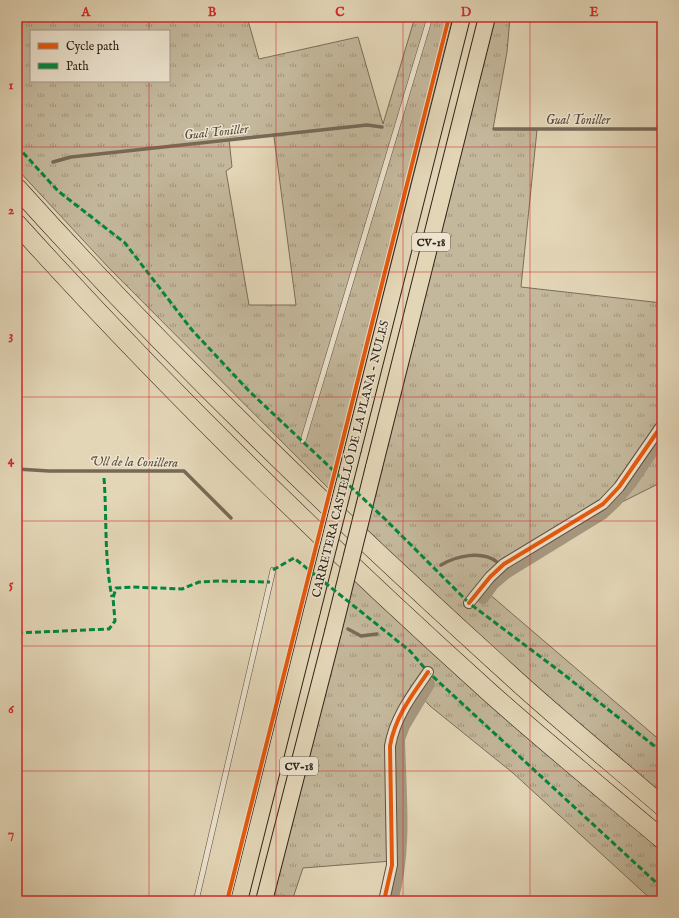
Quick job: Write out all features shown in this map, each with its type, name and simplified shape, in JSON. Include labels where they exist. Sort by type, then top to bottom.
[{"type":"highway","points":[[17,188],[97,276],[259,441],[510,676],[662,806]]},
{"type":"highway","points":[[17,224],[79,293],[243,459],[360,574],[490,692],[662,839]]},
{"type":"main road","name":"CARRETERA CASTELLÓ DE LA PLANA - NULES","points":[[239,901],[462,17]]},
{"type":"main road","name":"CV-18","points":[[264,901],[487,17]]},
{"type":"street","points":[[469,603],[490,577],[504,564],[603,504],[614,493],[662,425]]},
{"type":"street","points":[[384,901],[392,865],[390,746],[393,729],[404,707],[428,672]]},
{"type":"lane","points":[[303,441],[430,17]]},
{"type":"lane","points":[[17,230],[79,293]]},
{"type":"lane","points":[[196,901],[273,570]]},
{"type":"green space","points":[[17,17],[247,17],[259,59],[358,37],[383,124],[415,17],[447,17],[329,489],[108,267],[17,169]],"holes":[[[276,134],[274,137],[296,305],[249,305],[226,171],[232,167],[229,139]]]},
{"type":"green space","points":[[452,17],[456,17],[336,495],[333,493]]},
{"type":"green space","points":[[493,17],[510,17],[507,52],[493,129],[537,130],[521,287],[662,303],[662,482],[616,505],[603,504],[504,564],[481,587],[662,742],[662,796],[596,742],[364,533]]},
{"type":"green space","points":[[320,543],[323,546],[233,901],[229,901]]},
{"type":"green space","points":[[354,574],[562,763],[662,849],[662,901],[653,901],[513,773],[430,706],[416,691],[392,729],[392,861],[303,868],[292,901],[270,901]]},
{"type":"waterway","name":"Gual Toniller","points":[[53,162],[71,157],[367,125],[382,127]]},
{"type":"waterway","name":"Gual Toniller","points":[[494,129],[662,129]]},
{"type":"waterway","points":[[483,598],[493,584],[506,573],[602,514],[616,501],[631,483],[662,437]]},
{"type":"waterway","name":"Ull de la Conillera","points":[[17,469],[49,471],[184,471],[231,518]]},
{"type":"waterway","name":"Ull de la Conillera","points":[[441,565],[461,557],[477,555],[491,558],[497,562]]},
{"type":"waterway","name":"Ull de la Conillera","points":[[348,629],[361,636],[377,634]]},
{"type":"waterway","points":[[392,901],[400,861],[402,820],[399,739],[404,726],[429,684]]},
{"type":"marked path","points":[[17,146],[58,191],[125,243],[192,330],[249,391],[386,520],[469,603],[562,673],[662,752]]},
{"type":"marked path","points":[[104,478],[108,568],[112,597]]},
{"type":"marked path","points":[[273,570],[294,558],[410,651],[428,672],[662,888]]},
{"type":"marked path","points":[[17,633],[109,629],[115,621],[113,598],[116,588],[133,587],[182,589],[199,582],[270,582]]},
{"type":"cycle path","points":[[227,901],[449,17]]},
{"type":"cycle path","points":[[469,603],[490,577],[504,564],[603,504],[619,487],[662,425]]},
{"type":"cycle path","points":[[384,901],[392,865],[390,746],[392,735],[410,698],[428,672]]}]
